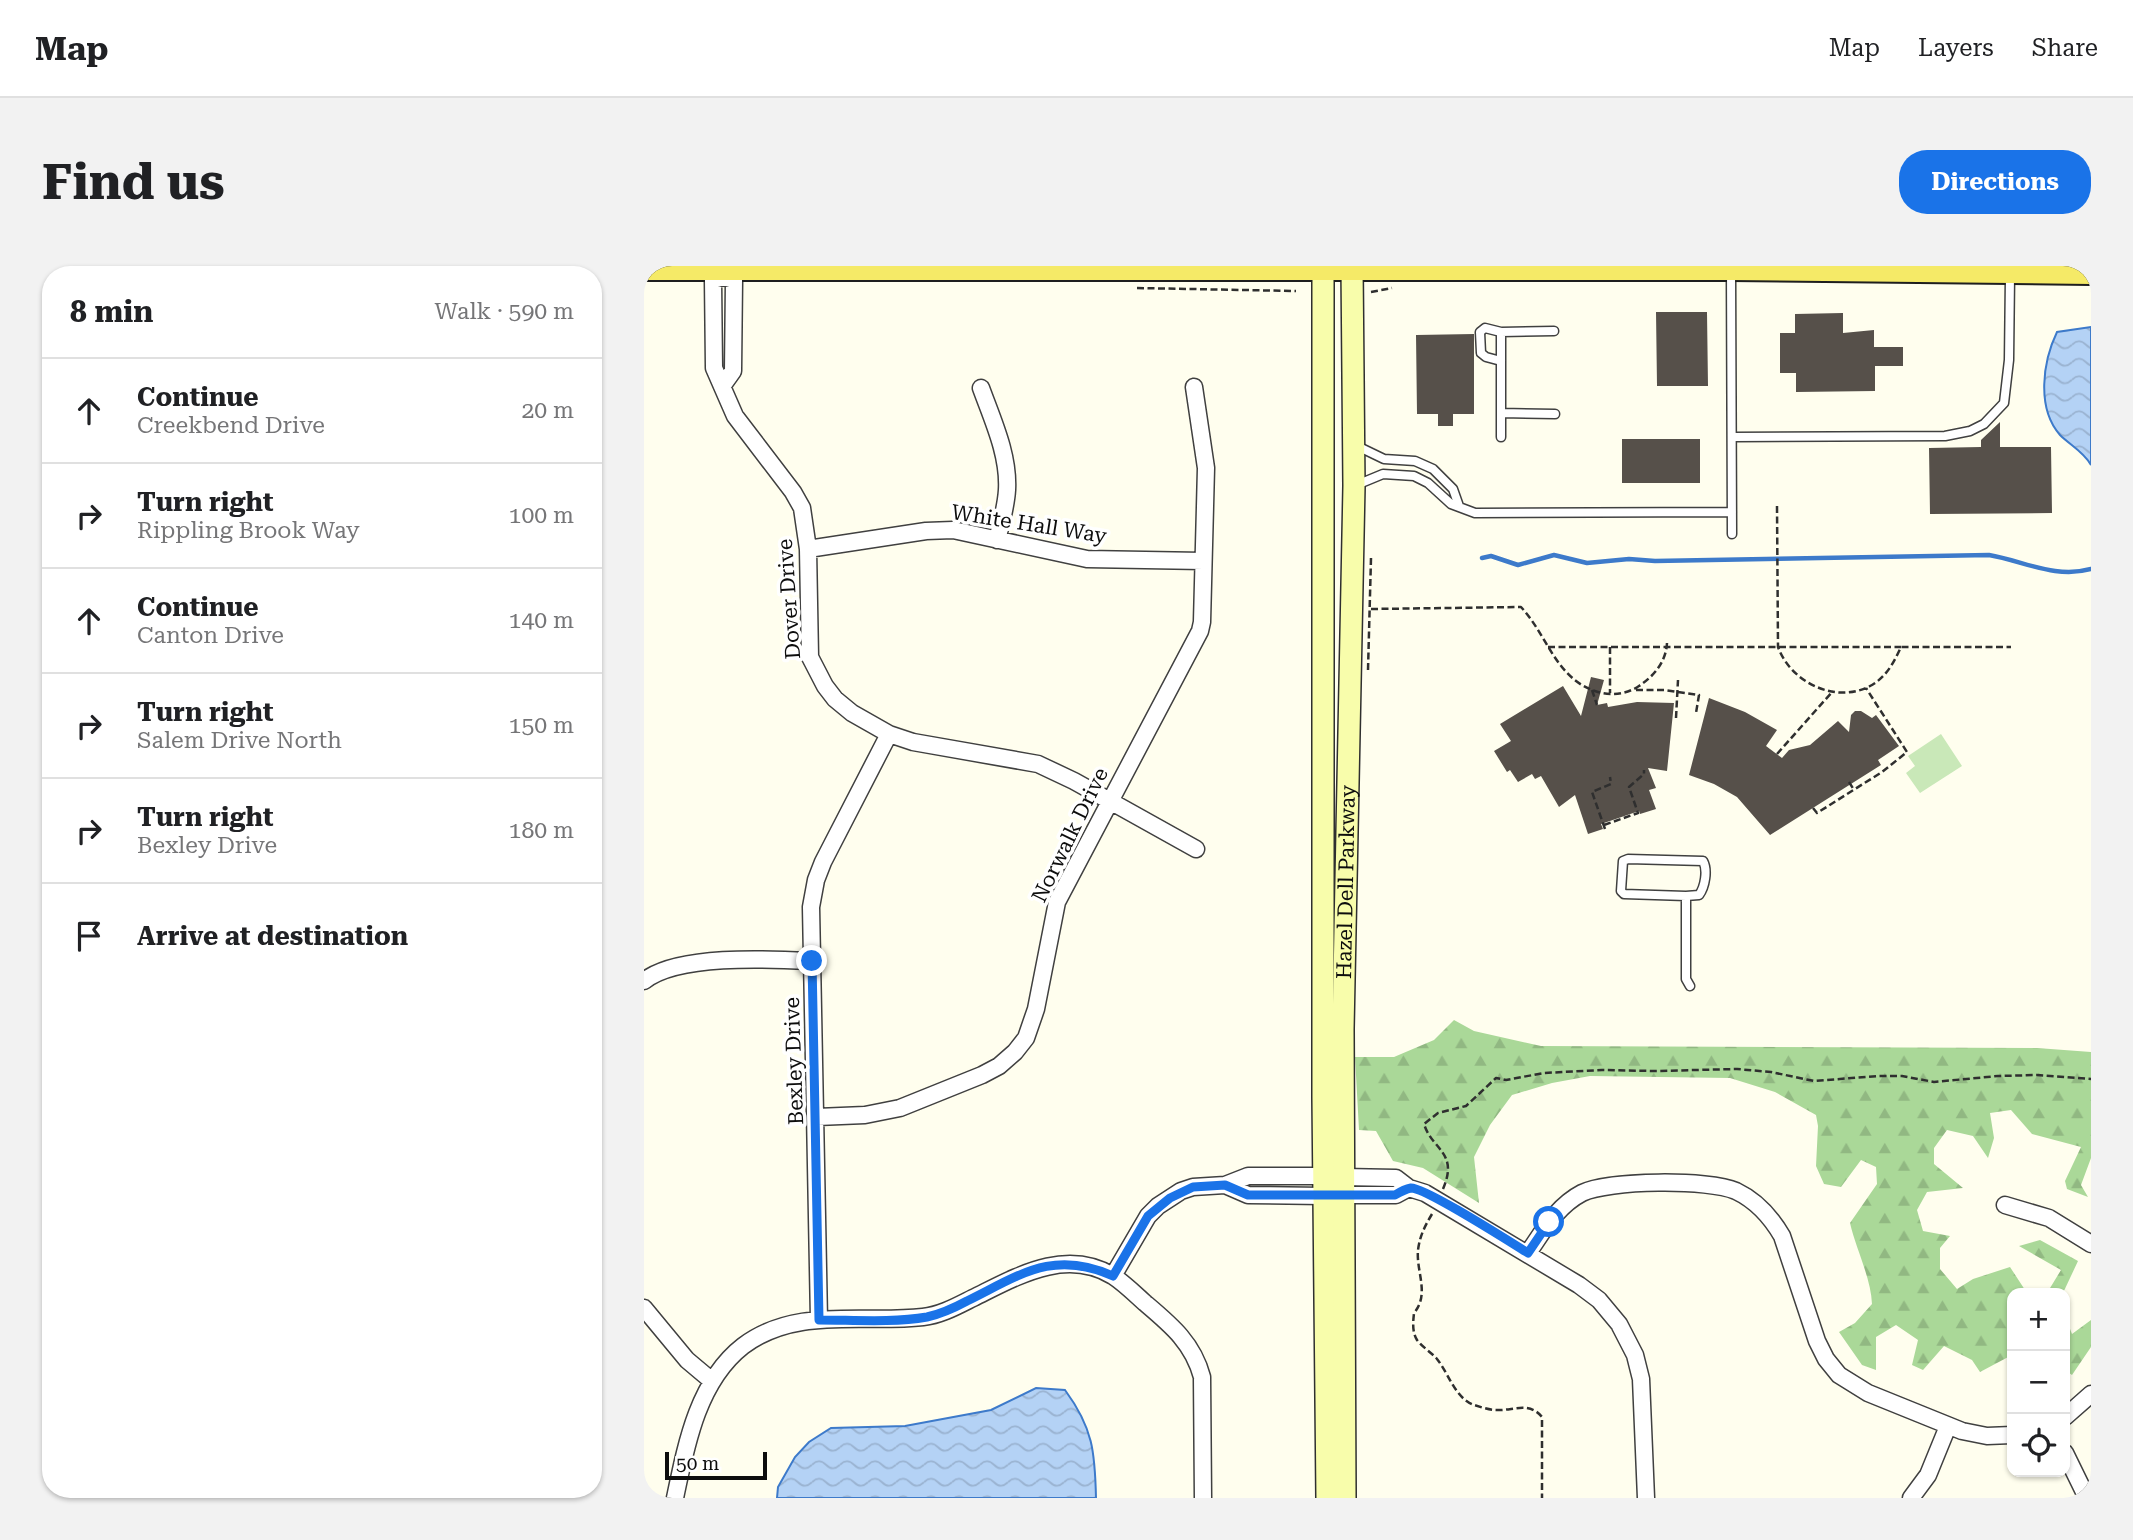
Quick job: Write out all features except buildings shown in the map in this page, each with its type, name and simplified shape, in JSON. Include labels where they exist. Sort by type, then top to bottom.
[{"type":"main road","points":[[644,268],[2010,268],[2091,272]]},
{"type":"main road","name":"Hazel Dell Parkway","points":[[1323,268],[1333,1186],[1345,1498]]},
{"type":"main road","name":"Hazel Dell Parkway","points":[[1327,1498],[1333,1186],[1343,1029],[1354,486],[1352,268]]},
{"type":"street","name":"Dover Drive","points":[[723,270],[734,280],[733,371],[723,385],[735,416],[798,500],[808,549],[810,657],[816,672],[835,699],[852,713],[889,734],[913,742],[1038,764],[1196,849]]},
{"type":"street","name":"Norwalk Drive","points":[[817,1117],[865,1115],[900,1108],[999,1066],[1026,1038],[1036,1009],[1057,902],[1200,631],[1206,468],[1195,387]]},
{"type":"street","points":[[981,388],[1006,464],[1007,490],[997,540]]},
{"type":"street","name":"White Hall Way","points":[[808,549],[926,531],[953,530],[1087,559],[1203,561]]},
{"type":"street","name":"Bexley Drive","points":[[819,1320],[811,907],[816,880],[823,862],[889,734]]},
{"type":"street","points":[[644,981],[674,967],[696,962],[812,961]]},
{"type":"street","points":[[1528,1253],[1560,1209],[1589,1190],[1615,1185],[1688,1184],[1714,1185],[1734,1190],[1760,1207],[1782,1236],[1817,1340],[1832,1368],[1857,1387],[1948,1426],[1973,1434],[2007,1435]]},
{"type":"street","points":[[1113,1276],[1148,1216],[1181,1191],[1193,1187],[1225,1185],[1248,1195],[1333,1186],[1395,1195],[1409,1188],[1433,1197],[1591,1293],[1619,1324],[1632,1346],[1643,1392],[1646,1498]]},
{"type":"street","points":[[2005,1205],[2049,1218],[2091,1244]]},
{"type":"street","points":[[676,1498],[684,1458],[702,1400],[726,1362],[762,1334],[799,1321],[927,1317],[950,1310],[1029,1271],[1049,1265],[1073,1264],[1097,1269],[1113,1276],[1177,1330],[1197,1359],[1203,1387],[1203,1498]]},
{"type":"street","points":[[644,1308],[687,1360],[712,1381]]},
{"type":"street","points":[[2068,1414],[2091,1394]]},
{"type":"street","points":[[1910,1498],[1928,1475],[1948,1426]]},
{"type":"street","points":[[2070,1463],[2087,1498]]},
{"type":"lane","points":[[1731,268],[1732,534]]},
{"type":"lane","points":[[1733,437],[1945,436],[1970,431],[1984,424],[2004,403],[2009,360],[2010,268]]},
{"type":"lane","points":[[1501,360],[1486,357],[1481,353],[1480,332],[1485,328],[1501,332],[1554,331]]},
{"type":"lane","points":[[1501,332],[1501,437]]},
{"type":"lane","points":[[1501,413],[1555,414]]},
{"type":"lane","points":[[1353,444],[1384,459],[1415,461],[1433,469],[1452,489],[1459,506]]},
{"type":"lane","points":[[1354,486],[1383,474],[1414,476],[1428,483],[1444,500],[1475,513],[1732,512]]},
{"type":"lane","points":[[1623,861],[1703,861],[1706,866],[1703,890],[1699,895],[1686,896],[1624,894],[1621,891],[1623,861]]},
{"type":"lane","points":[[1686,896],[1686,979],[1690,986]]},
{"type":"path","points":[[1777,506],[1778,647],[1785,663],[1806,683],[1833,691],[1859,690],[1883,676],[1893,665],[1901,647]]},
{"type":"path","points":[[1371,609],[1521,607],[1533,620],[1558,665],[1584,688],[1610,694],[1632,690],[1679,691],[1699,695],[1696,713]]},
{"type":"path","points":[[1632,690],[1649,679],[1660,667],[1667,645]]},
{"type":"path","points":[[1548,647],[2011,647]]},
{"type":"path","points":[[1610,647],[1610,694]]},
{"type":"path","points":[[1676,718],[1678,680]]},
{"type":"path","points":[[1813,808],[1817,813],[1882,772],[1907,752],[1866,688]]},
{"type":"path","points":[[1592,690],[1597,705]]},
{"type":"path","points":[[1777,754],[1833,691]]},
{"type":"path","points":[[1609,777],[1611,784],[1592,792],[1604,827],[1638,813],[1629,787],[1644,774],[1644,770]]},
{"type":"path","points":[[1849,782],[1854,790]]},
{"type":"green space","points":[[1941,734],[1962,766],[1920,793],[1906,773],[1915,766],[1908,756]]},
{"type":"green space","points":[[1454,1020],[1474,1031],[1541,1046],[2037,1048],[2091,1052],[2091,1158],[2081,1185],[2088,1197],[2067,1189],[2065,1181],[2081,1147],[2032,1134],[2011,1110],[1990,1113],[1994,1138],[1988,1158],[1973,1136],[1947,1130],[1934,1148],[1934,1164],[1963,1188],[1927,1192],[1917,1210],[1923,1231],[1950,1236],[1940,1248],[1940,1269],[1957,1289],[1973,1279],[2010,1267],[2024,1288],[2007,1288],[2007,1358],[1980,1372],[1972,1360],[1944,1346],[1923,1370],[1912,1365],[1918,1340],[1896,1325],[1876,1337],[1876,1370],[1862,1365],[1839,1332],[1855,1323],[1872,1304],[1869,1284],[1850,1223],[1877,1184],[1876,1167],[1861,1160],[1841,1187],[1824,1184],[1816,1166],[1816,1115],[1775,1092],[1730,1078],[1590,1076],[1552,1083],[1512,1095],[1490,1125],[1474,1157],[1479,1203],[1423,1168],[1393,1161],[1376,1131],[1359,1130],[1355,1057],[1394,1057],[1434,1040]]},
{"type":"green space","points":[[2040,1240],[2078,1261],[2065,1288],[2050,1288],[2061,1270],[2019,1246]]},
{"type":"green space","points":[[2091,1320],[2091,1347],[2072,1375],[2070,1329],[2072,1334]]},
{"type":"water","points":[[2091,327],[2091,465],[2052,424],[2047,412],[2044,384],[2048,357],[2057,332]]},
{"type":"water","points":[[1036,1388],[1065,1390],[1082,1416],[1091,1441],[1096,1498],[777,1498],[778,1487],[795,1457],[809,1442],[831,1428],[905,1426],[991,1410]]},
{"type":"waterway","points":[[1482,558],[1491,556],[1518,565],[1554,555],[1587,563],[1629,559],[1655,561],[1989,555],[2052,571],[2078,572],[2091,569]]},
{"type":"route","points":[[812,961],[819,1320],[927,1317],[950,1310],[1029,1271],[1049,1265],[1073,1264],[1097,1269],[1113,1276],[1148,1216],[1170,1198],[1193,1187],[1225,1185],[1248,1195],[1324,1196],[1395,1195],[1409,1188],[1416,1189],[1528,1253],[1549,1222]]}]
